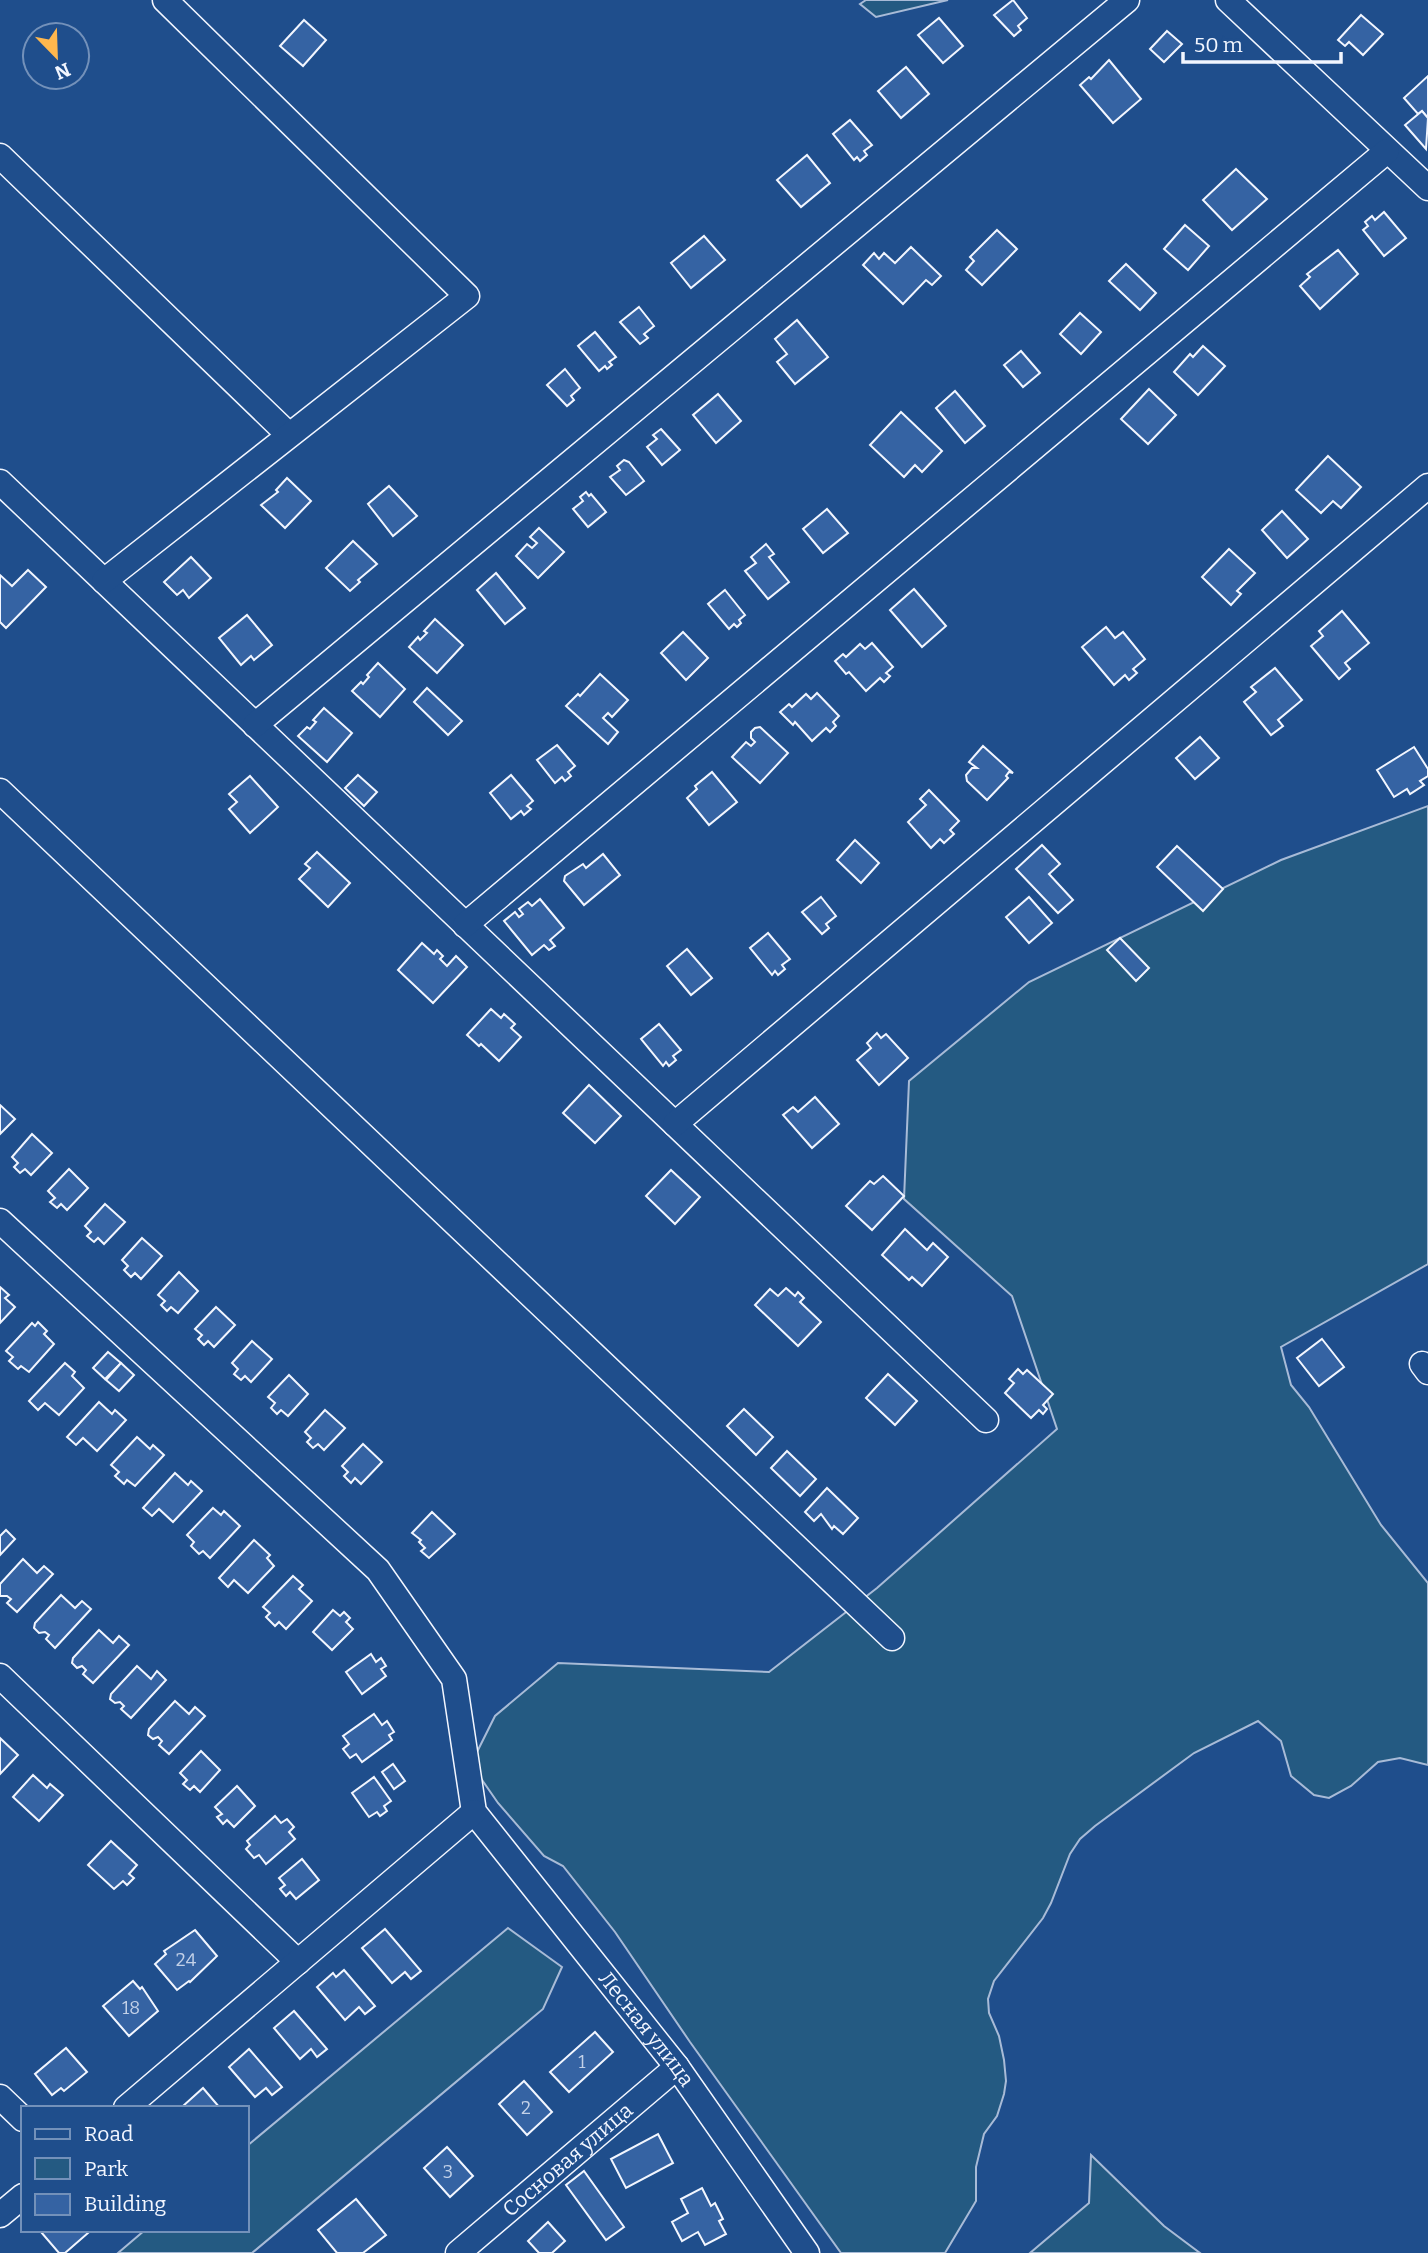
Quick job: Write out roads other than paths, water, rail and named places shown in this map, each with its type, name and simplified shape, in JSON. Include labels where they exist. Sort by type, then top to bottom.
[{"type":"street","points":[[104,581],[467,296],[165,0]]},
{"type":"street","points":[[255,725],[1127,0]]},
{"type":"street","points":[[1228,0],[1428,188]]},
{"type":"street","points":[[465,925],[1387,151]]},
{"type":"street","points":[[0,156],[289,435]]},
{"type":"street","points":[[0,482],[986,1420]]},
{"type":"street","points":[[675,1124],[1428,486]]},
{"type":"street","points":[[0,791],[892,1638]]},
{"type":"street","points":[[0,1221],[378,1570],[454,1679],[474,1812],[128,2106]]},
{"type":"street","points":[[0,1676],[298,1962]]},
{"type":"street","name":"Лесная улица","points":[[474,1812],[677,2067],[807,2253]]},
{"type":"street","name":"Сосновая улица","points":[[458,2253],[677,2067]]},
{"type":"street","points":[[0,2097],[21,2117]]},
{"type":"street","points":[[0,2215],[21,2198]]}]
